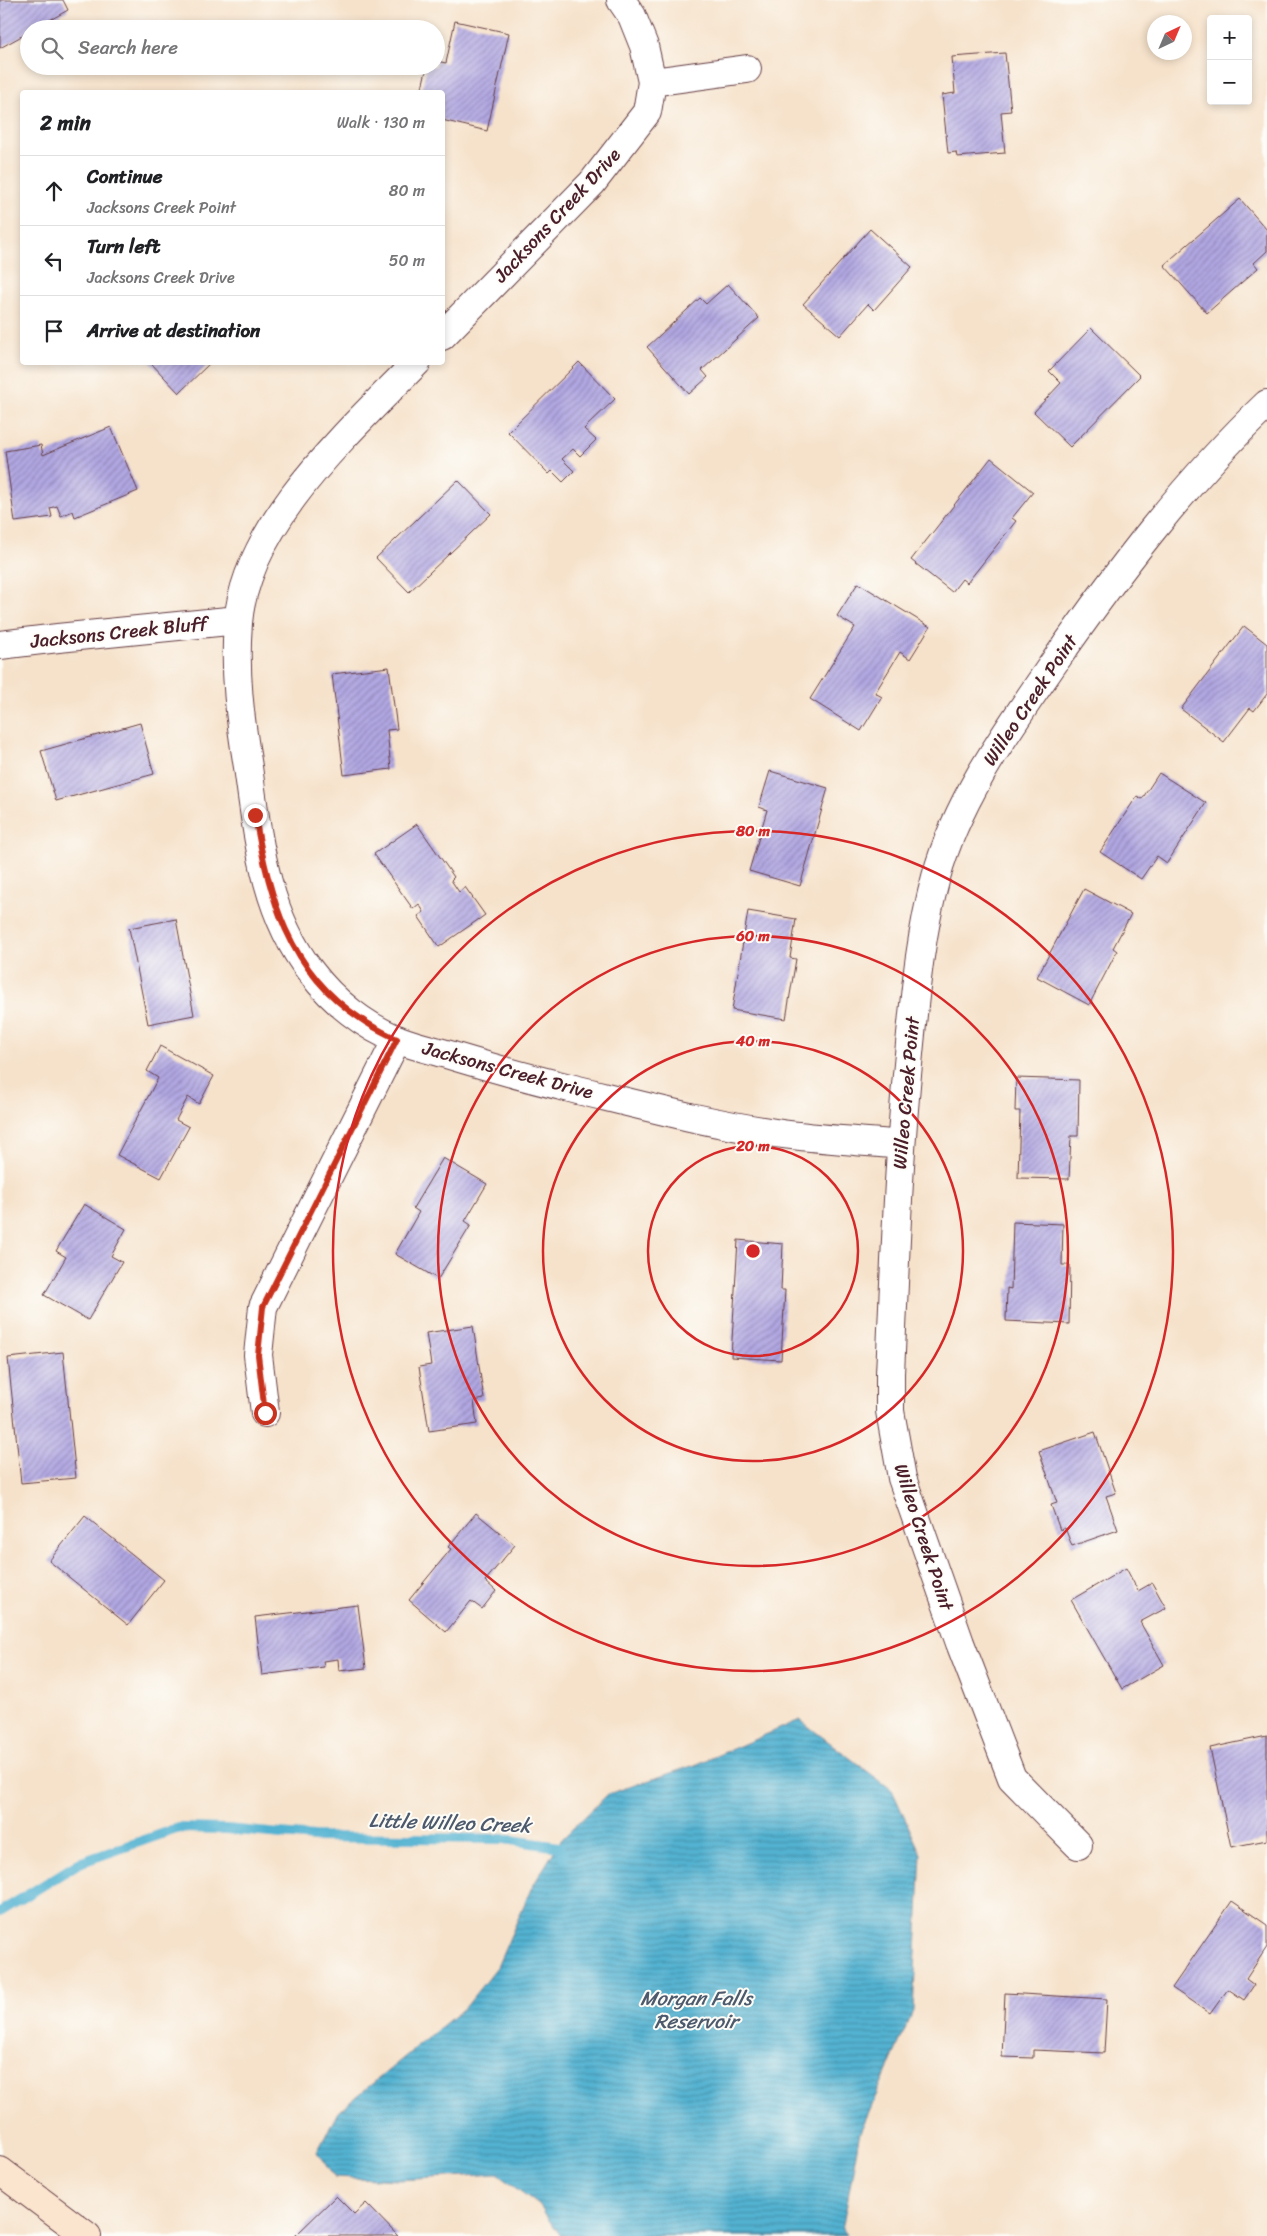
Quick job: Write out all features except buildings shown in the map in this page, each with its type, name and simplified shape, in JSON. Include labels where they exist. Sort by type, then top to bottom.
[{"type":"street","name":"Jacksons Creek Drive","points":[[445,333],[592,183],[611,161],[647,112],[652,82],[644,46],[632,16],[621,0]]},
{"type":"street","points":[[652,82],[747,69]]},
{"type":"street","name":"Jacksons Creek Drive","points":[[414,365],[341,440],[280,512],[267,533],[256,558],[247,582],[238,620],[238,694],[262,860],[276,910],[290,940],[311,972],[331,995],[360,1019],[397,1039],[525,1078],[668,1112],[780,1134],[900,1144]]},
{"type":"street","name":"Willeo Creek Point","points":[[1078,1845],[1012,1778],[960,1643],[902,1478],[890,1411],[890,1374],[900,1144],[918,960],[924,922],[937,874],[953,828],[1000,743],[1113,580],[1180,496],[1267,404]]},
{"type":"street","name":"Jacksons Creek Bluff","points":[[0,645],[238,620]]},
{"type":"street","points":[[265,1413],[258,1355],[263,1307],[397,1039]]},
{"type":"street","points":[[0,2171],[87,2236]]},
{"type":"water","name":"Morgan Falls Reservoir","points":[[800,1720],[892,1790],[921,1854],[913,2011],[860,2132],[842,2230],[846,2236],[561,2236],[539,2205],[497,2174],[399,2180],[334,2177],[317,2152],[338,2112],[464,2008],[497,1967],[531,1889],[561,1840],[608,1794],[695,1765]]},
{"type":"waterway","name":"Little Willeo Creek","points":[[0,1912],[79,1863],[179,1828],[226,1829],[314,1837],[504,1839],[559,1847],[564,1857]]},
{"type":"route","points":[[255,815],[268,886],[276,910],[290,940],[311,972],[331,995],[360,1019],[397,1039],[263,1307],[258,1355],[265,1413]]}]
